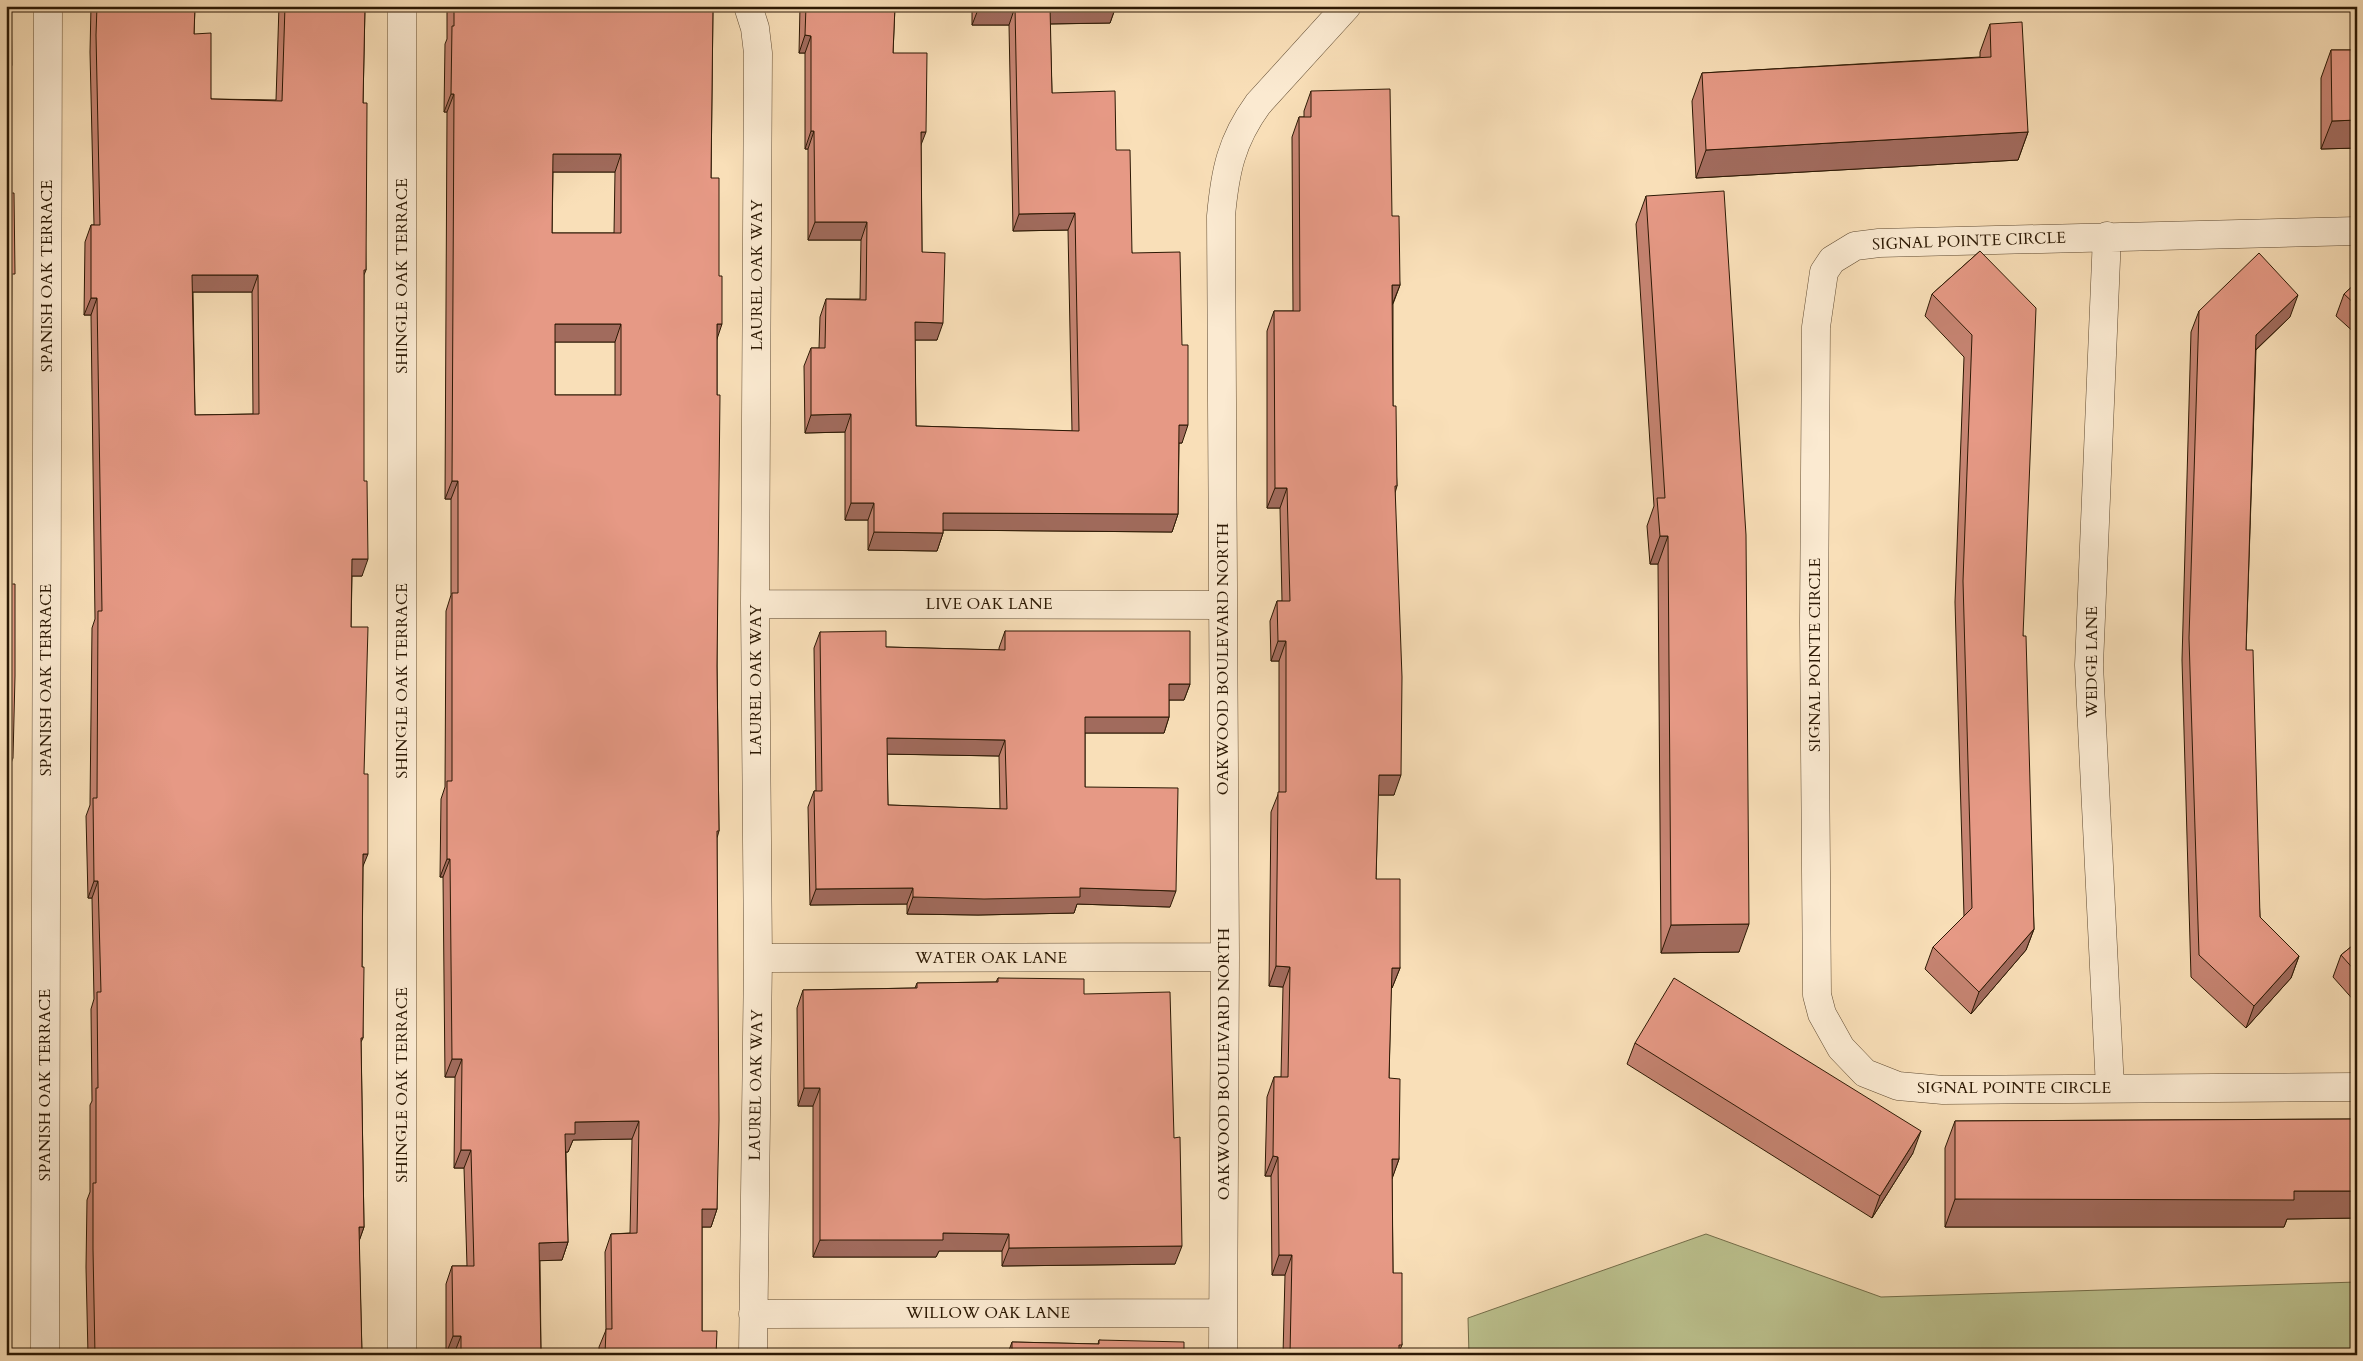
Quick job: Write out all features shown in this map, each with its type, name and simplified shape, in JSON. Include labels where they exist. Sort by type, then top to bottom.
[{"type":"street","name":"SPANISH OAK TERRACE","points":[[45,1355],[48,6]]},
{"type":"street","name":"SHINGLE OAK TERRACE","points":[[402,6],[402,1355]]},
{"type":"street","name":"LAUREL OAK WAY","points":[[748,6],[755,28],[758,53],[756,604],[758,958],[753,1355]]},
{"type":"street","name":"OAKWOOD BOULEVARD NORTH","points":[[1223,1355],[1225,957],[1221,216],[1227,170],[1234,144],[1258,104],[1347,6]]},
{"type":"street","name":"SIGNAL POINTE CIRCLE","points":[[2357,231],[1879,243],[1856,246],[1832,260],[1824,272],[1818,302],[1816,327],[1814,623],[1817,995],[1822,1014],[1841,1048],[1864,1073],[1898,1086],[1943,1090],[2357,1087]]},
{"type":"street","name":"WEDGE LANE","points":[[2107,236],[2089,665],[2110,1088]]},
{"type":"street","name":"LIVE OAK LANE","points":[[756,604],[1223,604]]},
{"type":"street","name":"WATER OAK LANE","points":[[758,958],[1225,957]]},
{"type":"street","name":"WILLOW OAK LANE","points":[[753,1314],[1224,1313]]},
{"type":"green space","points":[[1706,1234],[1881,1297],[2357,1282],[2357,1355],[1469,1355],[1468,1318]]},
{"type":"building","points":[[6,6],[11,6],[12,65],[7,65],[9,193],[14,193],[15,274],[12,274],[10,472],[6,472]]},
{"type":"building","points":[[97,6],[195,6],[194,34],[211,33],[211,99],[282,101],[285,6],[365,6],[363,103],[367,103],[366,270],[364,270],[364,481],[367,481],[368,559],[352,559],[351,627],[368,627],[364,774],[368,774],[368,854],[363,854],[362,967],[364,967],[363,1038],[361,1038],[364,1227],[359,1227],[362,1355],[95,1355],[93,1183],[96,1183],[96,1088],[98,1088],[97,992],[101,992],[98,881],[94,881],[93,798],[97,798],[98,611],[102,611],[97,298],[91,298],[91,225],[100,225]],"holes":[[[192,275],[258,275],[259,414],[195,415]]]},
{"type":"building","points":[[454,6],[713,6],[711,178],[719,178],[719,276],[722,276],[722,324],[717,324],[717,395],[720,395],[717,666],[719,1120],[717,1209],[702,1209],[702,1331],[717,1331],[716,1355],[605,1355],[606,1329],[612,1329],[611,1234],[637,1233],[639,1121],[575,1122],[575,1134],[565,1134],[568,1242],[539,1243],[541,1355],[461,1355],[461,1336],[453,1336],[452,1266],[474,1266],[471,1150],[461,1150],[462,1059],[452,1059],[450,859],[447,859],[447,781],[452,781],[452,593],[458,593],[458,481],[452,481],[454,94],[451,94],[452,26],[454,26]],"holes":[[[553,154],[621,154],[621,233],[552,233]],[[555,324],[621,324],[621,395],[555,395]]]},
{"type":"building","points":[[806,6],[895,6],[893,53],[927,53],[926,132],[921,132],[922,252],[945,253],[943,323],[915,322],[916,426],[1079,431],[1075,213],[1019,214],[1015,7],[979,6],[1050,6],[1052,93],[1115,91],[1116,150],[1130,150],[1132,253],[1180,252],[1182,345],[1188,345],[1188,425],[1179,425],[1178,514],[943,513],[943,533],[874,532],[874,503],[851,503],[851,414],[811,415],[811,348],[825,348],[826,299],[866,300],[867,222],[815,222],[814,131],[811,131],[811,36],[805,35]]},
{"type":"building","points":[[2022,22],[2028,132],[1706,150],[1702,73],[1991,57],[1990,24]]},
{"type":"building","points":[[2331,50],[2357,50],[2357,120],[2332,121]]},
{"type":"building","points":[[1390,89],[1392,216],[1399,216],[1400,285],[1392,285],[1393,406],[1396,406],[1397,486],[1395,486],[1402,677],[1401,775],[1379,775],[1376,879],[1400,879],[1400,968],[1392,968],[1389,1078],[1400,1079],[1399,1159],[1392,1159],[1393,1273],[1402,1273],[1402,1345],[1399,1345],[1399,1355],[1290,1355],[1292,1255],[1279,1255],[1278,1157],[1273,1156],[1274,1077],[1288,1077],[1290,967],[1276,966],[1278,792],[1286,792],[1286,641],[1278,641],[1277,601],[1290,601],[1287,488],[1275,488],[1274,311],[1300,311],[1299,117],[1311,117],[1311,91]]},
{"type":"building","points":[[1724,191],[1746,535],[1749,924],[1671,925],[1668,536],[1660,536],[1657,498],[1665,498],[1646,196]]},
{"type":"building","points":[[1980,251],[2036,308],[2023,636],[2026,636],[2034,929],[1979,992],[1933,947],[1972,908],[1963,581],[1972,335],[1932,294]]},
{"type":"building","points":[[2259,253],[2298,295],[2256,335],[2246,650],[2253,650],[2260,917],[2299,956],[2254,1006],[2199,955],[2189,638],[2199,311]]},
{"type":"building","points":[[2357,282],[2357,306],[2344,294]]},
{"type":"building","points":[[6,584],[15,584],[13,758],[6,758]]},
{"type":"building","points":[[886,631],[886,647],[1005,650],[1005,631],[1190,631],[1190,684],[1169,684],[1169,717],[1085,717],[1085,787],[1178,788],[1176,891],[1080,888],[1080,897],[984,899],[913,897],[913,888],[816,889],[814,791],[822,791],[820,632]],"holes":[[[887,738],[1005,740],[1007,809],[888,805]]]},
{"type":"building","points":[[6,872],[7,872],[6,959]]},
{"type":"building","points":[[2357,942],[2357,973],[2341,955]]},
{"type":"building","points":[[998,978],[1084,979],[1084,994],[1170,992],[1174,1138],[1180,1137],[1182,1246],[1009,1248],[1009,1234],[943,1233],[943,1240],[820,1240],[820,1088],[804,1088],[803,990],[917,988],[917,983],[998,982]]},
{"type":"building","points":[[1674,978],[1921,1131],[1880,1196],[1635,1043]]},
{"type":"building","points":[[2357,1119],[2357,1191],[2294,1191],[2294,1200],[1955,1199],[1955,1121]]},
{"type":"building","points":[[6,1158],[9,1158],[8,1257],[11,1257],[11,1355],[6,1355]]},
{"type":"building","points":[[1099,1340],[1184,1342],[1184,1355],[909,1355],[909,1352],[1012,1353],[1012,1342],[1099,1344]]}]
